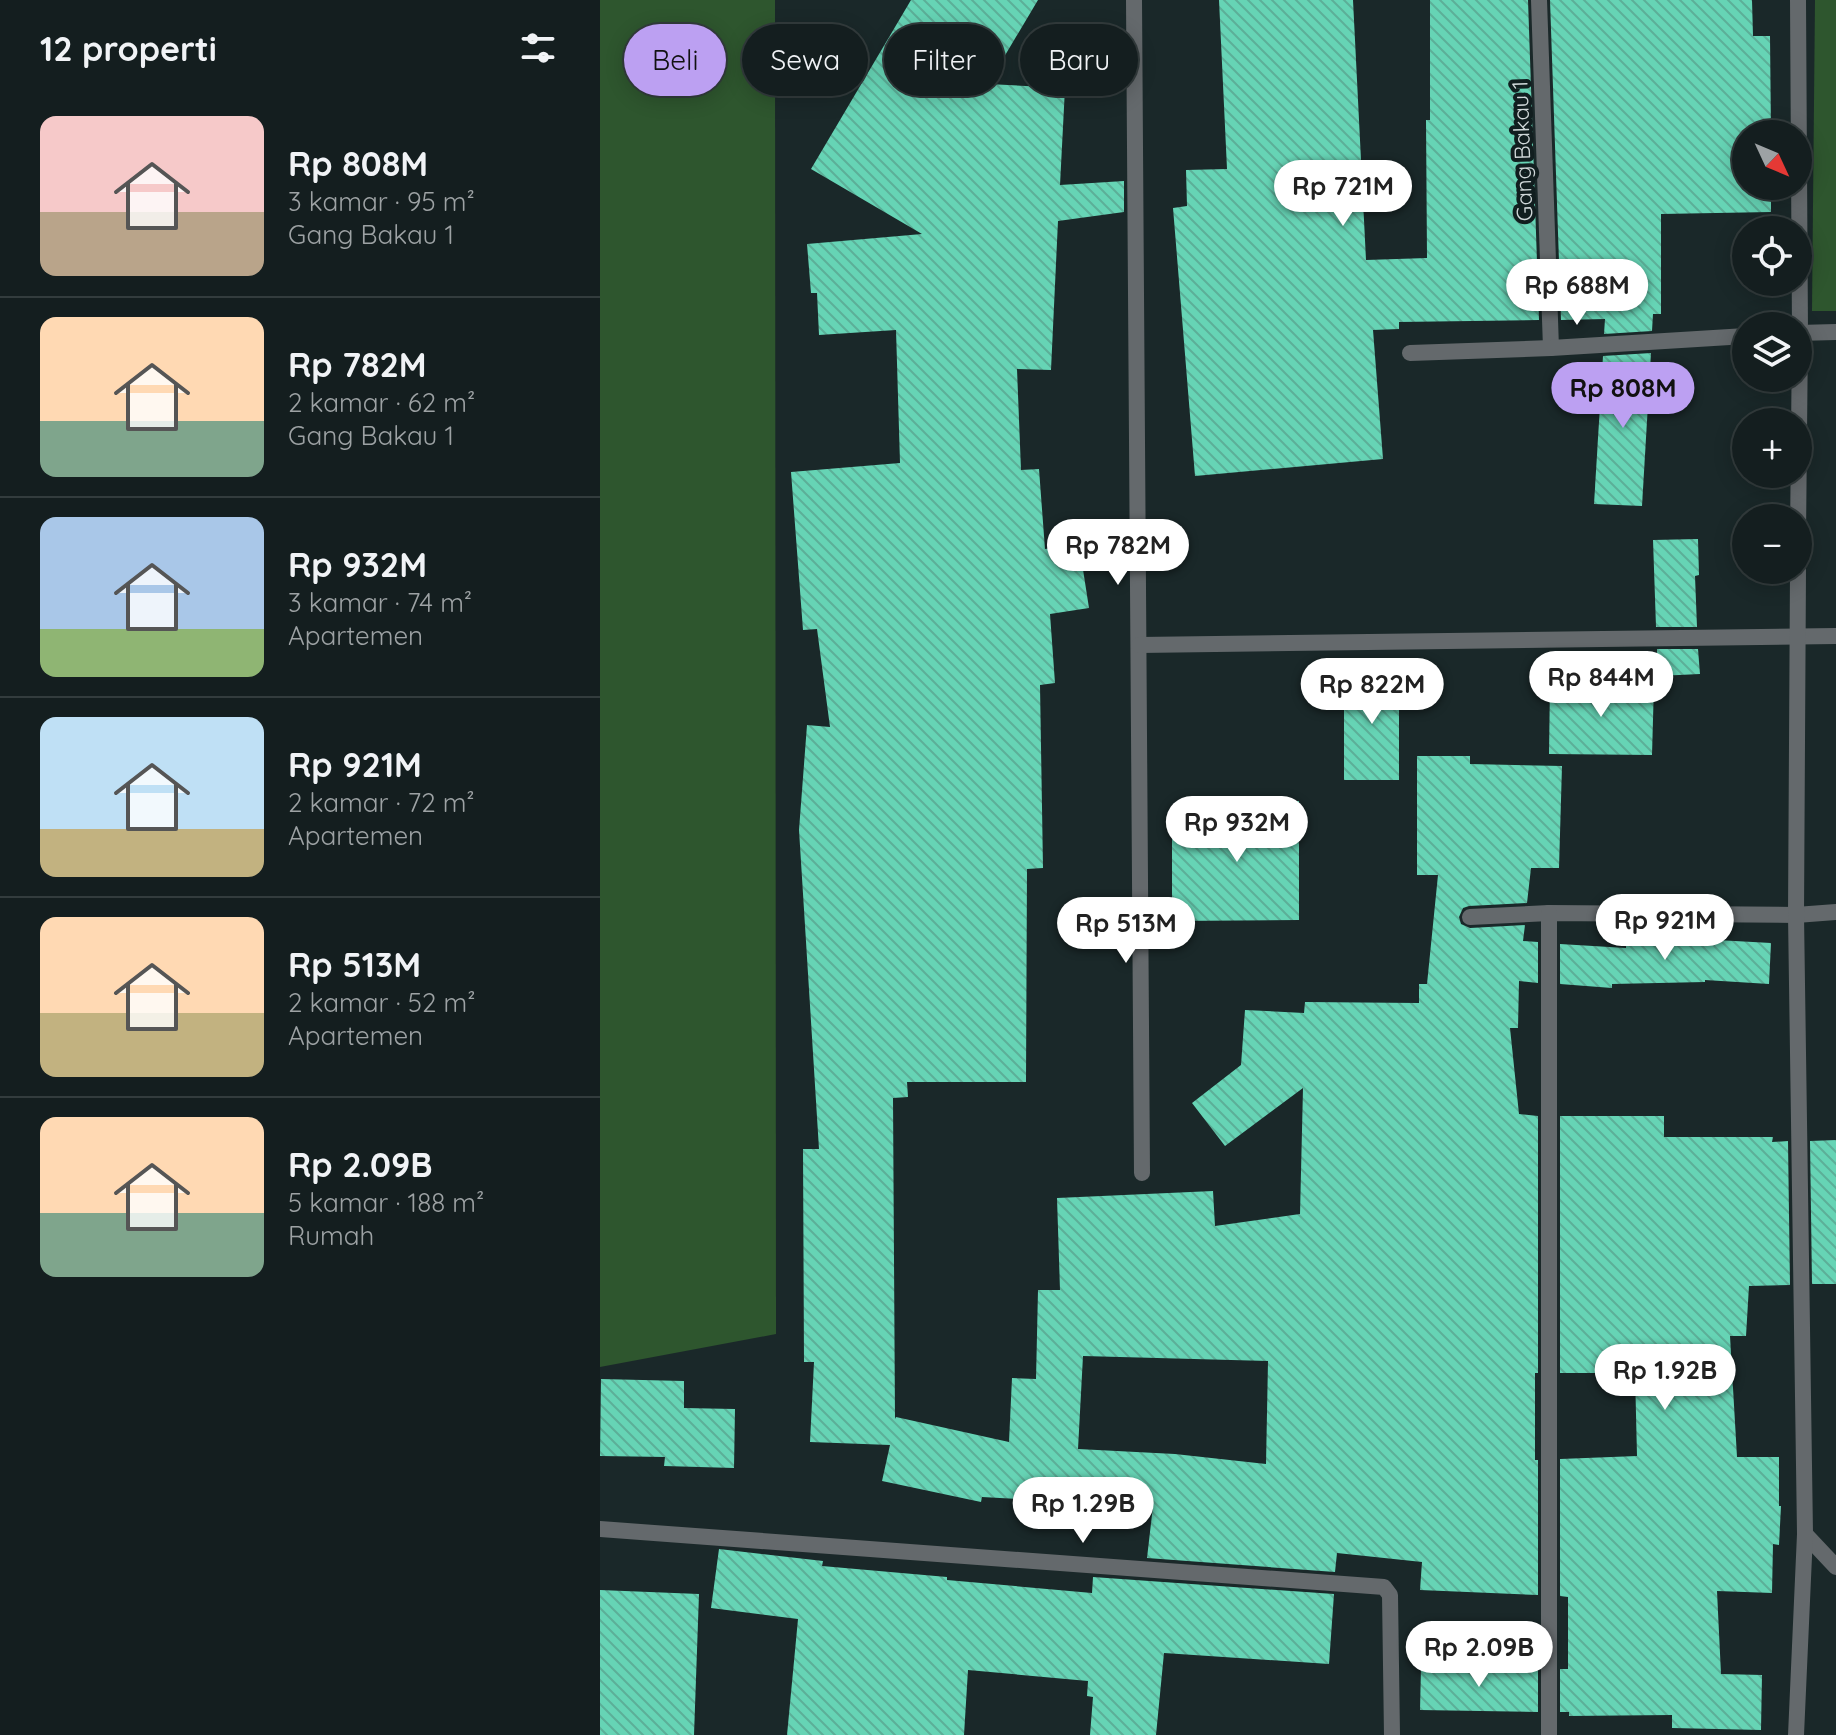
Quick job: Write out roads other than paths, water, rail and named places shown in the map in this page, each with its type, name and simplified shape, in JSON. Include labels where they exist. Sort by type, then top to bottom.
[{"type":"street","points":[[1134,0],[1142,1173]]},
{"type":"street","name":"Gang Bakau 1","points":[[1539,0],[1551,348]]},
{"type":"street","points":[[1798,0],[1799,312]]},
{"type":"street","points":[[1812,333],[1836,332]]},
{"type":"street","points":[[1410,353],[1732,337]]},
{"type":"street","points":[[1798,504],[1799,392]]},
{"type":"street","points":[[1796,1735],[1805,1534],[1796,915],[1798,584]]},
{"type":"street","points":[[1139,645],[1836,636]]},
{"type":"street","points":[[1470,917],[1549,913],[1796,915],[1836,912]]},
{"type":"street","points":[[1549,913],[1549,1735]]},
{"type":"street","points":[[600,1529],[1384,1587],[1390,1595],[1392,1735]]},
{"type":"street","points":[[1805,1534],[1836,1567]]}]
